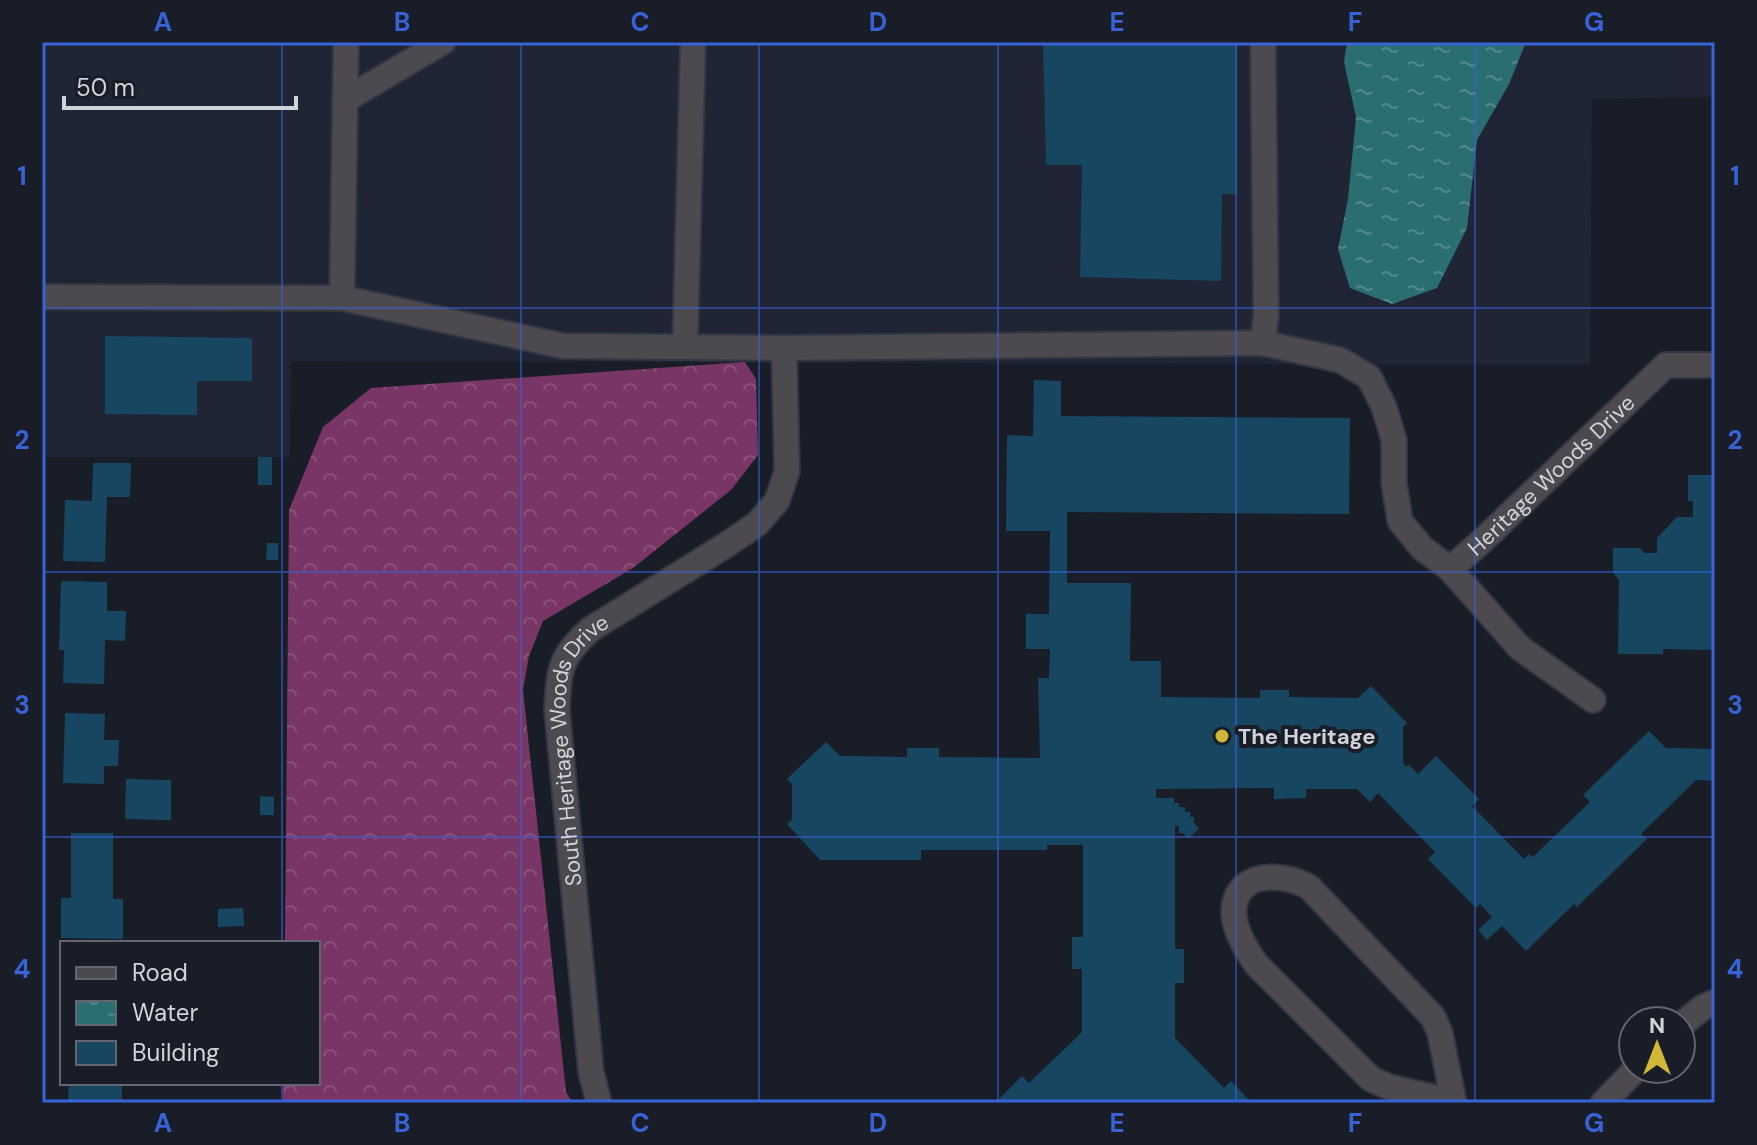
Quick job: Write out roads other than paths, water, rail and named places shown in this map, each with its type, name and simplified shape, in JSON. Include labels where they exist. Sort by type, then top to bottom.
[{"type":"lane","points":[[342,298],[346,42]]},
{"type":"lane","points":[[345,100],[443,42]]},
{"type":"lane","points":[[685,347],[693,42]]},
{"type":"lane","points":[[42,297],[342,298],[563,346],[784,348],[1263,343],[1266,315],[1263,42]]},
{"type":"lane","name":"Heritage Woods Drive","points":[[1263,343],[1340,360],[1369,377],[1384,407],[1394,440],[1394,483],[1400,521],[1422,548],[1450,569],[1666,365],[1715,365]]},
{"type":"lane","name":"South Heritage Woods Drive","points":[[599,1103],[591,1072],[557,710],[562,664],[574,645],[591,629],[746,532],[777,501],[787,471],[784,348]]},
{"type":"lane","points":[[1450,569],[1520,648],[1593,700]]},
{"type":"lane","points":[[1272,875],[1297,880],[1319,896],[1371,951],[1433,1017],[1440,1033],[1453,1102],[1389,1087],[1371,1079],[1257,965],[1247,951],[1234,917],[1234,903],[1247,883],[1272,875]]},
{"type":"lane","points":[[1697,1012],[1715,1002]]},
{"type":"lane","points":[[1603,1103],[1620,1085]]},
{"type":"water","points":[[1347,42],[1526,42],[1509,84],[1477,140],[1467,228],[1437,288],[1392,304],[1350,288],[1338,249],[1348,199],[1356,117],[1344,62]]},
{"type":"place","name":"The Heritage","points":[[1222,736]]}]
